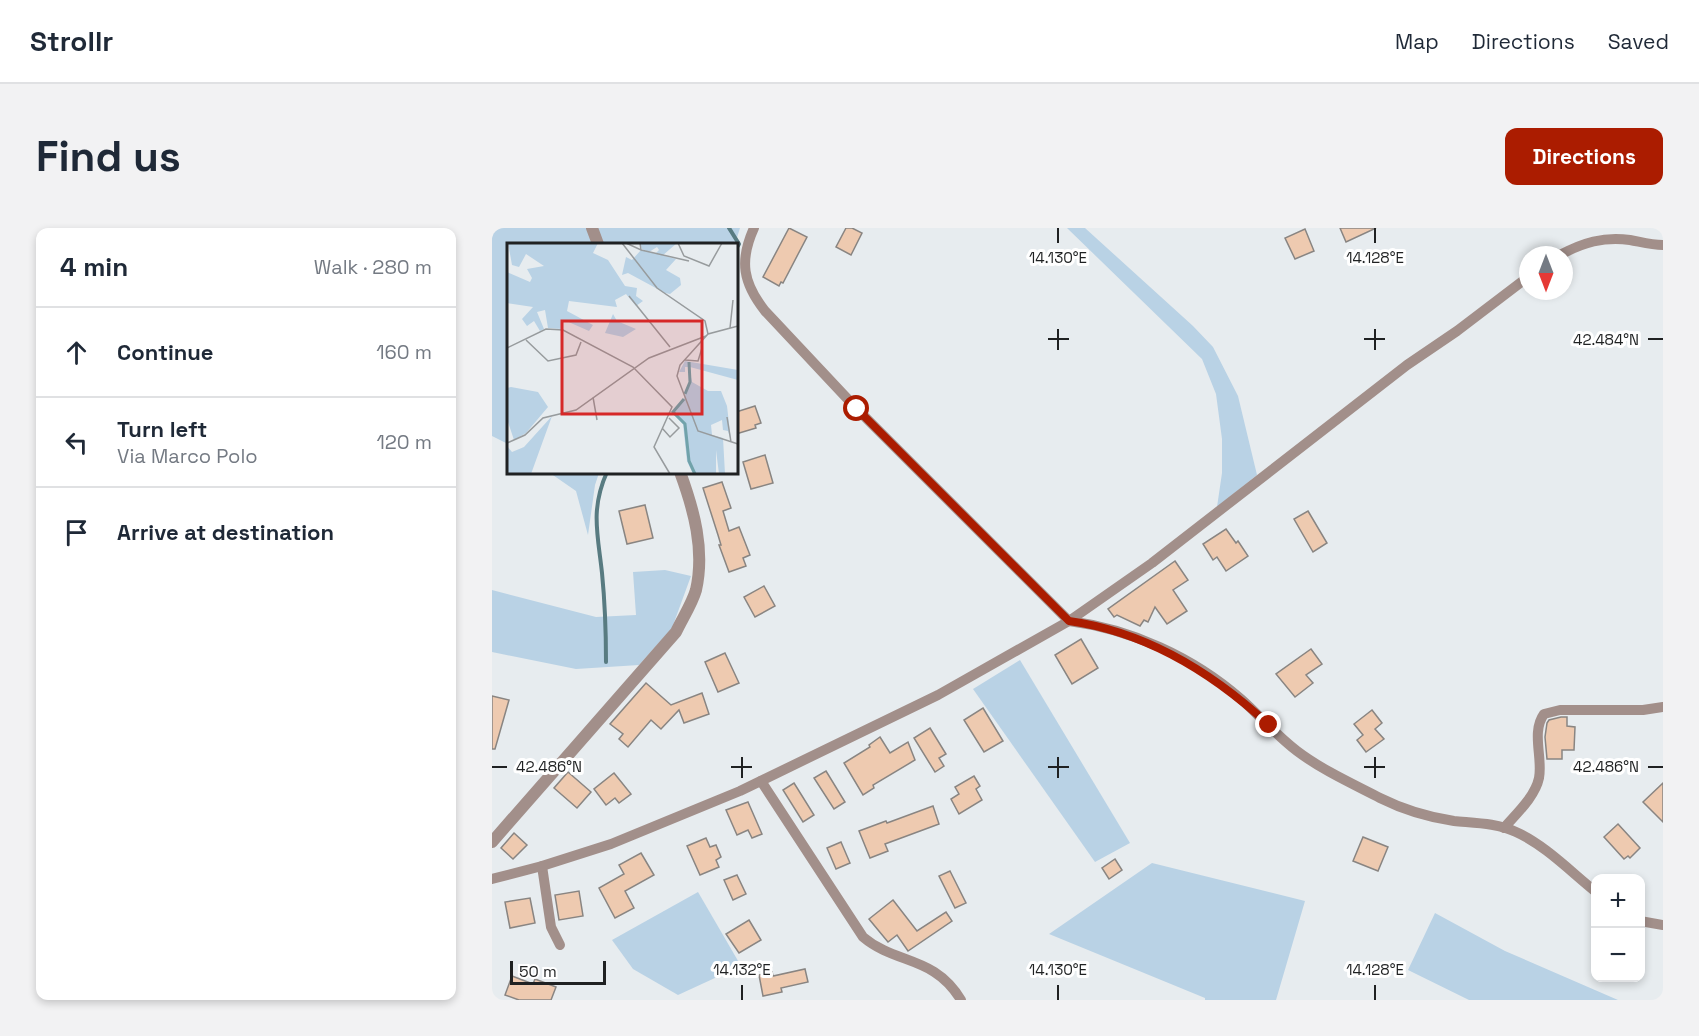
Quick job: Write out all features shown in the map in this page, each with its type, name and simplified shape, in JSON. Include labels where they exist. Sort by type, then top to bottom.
[{"type":"street","points":[[592,228],[598,243]]},
{"type":"street","points":[[754,228],[747,248],[744,269],[760,305],[857,409],[1069,621],[1117,630],[1185,660],[1231,691],[1297,752],[1406,810],[1425,816],[1504,828],[1516,832],[1591,888]]},
{"type":"street","points":[[1573,248],[1582,244],[1606,239],[1663,245]]},
{"type":"street","points":[[492,879],[618,842],[761,781],[938,695],[1069,621],[1152,563],[1407,365],[1519,284]]},
{"type":"street","points":[[492,842],[676,632],[696,591],[700,544],[692,506],[681,474]]},
{"type":"street","points":[[1504,828],[1531,795],[1538,782],[1540,765],[1538,727],[1544,714],[1553,710],[1643,710],[1663,707]]},
{"type":"street","points":[[761,781],[863,937],[876,946],[916,962],[940,975],[950,984],[961,1000]]},
{"type":"street","points":[[542,866],[551,927],[560,945]]},
{"type":"street","points":[[1645,922],[1663,925]]},
{"type":"shaded area","points":[[492,228],[740,228],[735,243],[507,243],[507,444],[492,436]]},
{"type":"shaded area","points":[[1067,228],[1085,228],[1213,347],[1238,396],[1257,475],[1217,507],[1222,473],[1222,439],[1216,394],[1202,359]]},
{"type":"shaded area","points":[[551,474],[599,474],[588,535],[576,491]]},
{"type":"shaded area","points":[[665,570],[691,576],[672,628],[639,665],[576,669],[492,652],[492,590],[596,617],[636,615],[633,572]]},
{"type":"shaded area","points":[[1020,660],[1130,843],[1095,862],[973,689]]},
{"type":"shaded area","points":[[1152,863],[1305,901],[1276,1000],[1205,1000],[1205,998],[1049,934]]},
{"type":"shaded area","points":[[698,892],[741,966],[678,995],[633,969],[612,940]]},
{"type":"shaded area","points":[[1435,913],[1505,951],[1618,1000],[1469,1000],[1408,970]]},
{"type":"building","points":[[789,228],[807,237],[783,283],[781,282],[779,286],[763,277]]},
{"type":"building","points":[[846,228],[862,233],[851,255],[836,247]]},
{"type":"building","points":[[1340,228],[1376,228],[1346,242]]},
{"type":"building","points":[[1305,229],[1314,251],[1295,259],[1285,238]]},
{"type":"building","points":[[755,406],[761,423],[755,425],[756,428],[738,433],[738,411]]},
{"type":"building","points":[[765,455],[773,483],[751,489],[743,462]]},
{"type":"building","points":[[722,482],[731,508],[723,511],[729,531],[739,527],[750,555],[743,558],[746,566],[729,572],[703,488]]},
{"type":"building","points":[[645,505],[653,538],[627,544],[619,511]]},
{"type":"building","points":[[1308,511],[1327,543],[1313,552],[1294,519]]},
{"type":"building","points":[[1226,529],[1248,556],[1226,571],[1217,557],[1213,560],[1203,544]]},
{"type":"building","points":[[1175,561],[1188,580],[1173,590],[1187,611],[1167,624],[1155,607],[1148,622],[1144,620],[1140,626],[1117,615],[1114,617],[1108,609]]},
{"type":"building","points":[[764,586],[775,606],[755,617],[744,597]]},
{"type":"building","points":[[1081,639],[1098,668],[1072,684],[1055,655]]},
{"type":"building","points":[[1311,649],[1322,664],[1306,675],[1313,683],[1295,697],[1276,674]]},
{"type":"building","points":[[725,653],[739,683],[718,692],[705,662]]},
{"type":"building","points":[[646,683],[671,705],[702,693],[709,714],[684,723],[679,710],[661,729],[651,720],[628,747],[619,739],[623,734],[610,724]]},
{"type":"building","points":[[492,696],[509,700],[495,749],[492,749]]},
{"type":"building","points":[[983,708],[1003,741],[984,752],[964,720]]},
{"type":"building","points":[[1372,710],[1382,723],[1375,729],[1384,739],[1366,752],[1357,740],[1363,735],[1354,724]]},
{"type":"building","points":[[1567,717],[1567,726],[1575,727],[1574,750],[1562,750],[1562,759],[1547,759],[1545,737],[1547,723],[1549,720]]},
{"type":"building","points":[[930,728],[946,754],[939,758],[944,766],[935,772],[914,738]]},
{"type":"building","points":[[880,737],[890,753],[908,742],[915,760],[873,785],[874,788],[863,795],[844,763],[870,747],[869,745]]},
{"type":"building","points":[[826,771],[845,802],[834,809],[814,778]]},
{"type":"building","points":[[568,772],[591,792],[577,808],[554,788]]},
{"type":"building","points":[[614,773],[631,794],[619,803],[615,798],[606,805],[594,789]]},
{"type":"building","points":[[974,776],[980,786],[976,789],[982,800],[959,814],[951,799],[959,794],[955,787]]},
{"type":"building","points":[[794,783],[814,815],[803,822],[783,790]]},
{"type":"building","points":[[1663,783],[1663,822],[1643,802]]},
{"type":"building","points":[[748,802],[762,834],[752,838],[748,830],[737,835],[726,810]]},
{"type":"building","points":[[933,806],[939,824],[885,844],[888,851],[870,858],[859,831]]},
{"type":"building","points":[[1618,824],[1640,848],[1630,858],[1628,856],[1624,859],[1604,837]]},
{"type":"building","points":[[514,833],[527,845],[513,859],[501,848]]},
{"type":"building","points":[[1363,837],[1388,847],[1378,871],[1353,861]]},
{"type":"building","points":[[706,838],[710,847],[716,845],[721,857],[716,860],[719,867],[700,875],[687,846]]},
{"type":"building","points":[[841,842],[850,863],[836,869],[827,848]]},
{"type":"building","points":[[641,853],[654,875],[625,891],[634,908],[615,918],[599,888],[624,874],[619,865]]},
{"type":"building","points":[[1115,859],[1122,870],[1109,879],[1102,868]]},
{"type":"building","points":[[950,871],[966,903],[955,908],[939,876]]},
{"type":"building","points":[[737,875],[746,894],[733,900],[724,880]]},
{"type":"building","points":[[579,891],[583,916],[559,920],[555,895]]},
{"type":"building","points":[[530,898],[535,923],[510,928],[505,902]]},
{"type":"building","points":[[893,900],[917,931],[946,912],[952,921],[908,951],[897,935],[888,942],[869,919]]},
{"type":"building","points":[[749,920],[761,940],[739,953],[726,934]]},
{"type":"building","points":[[805,969],[808,982],[781,988],[782,992],[763,996],[759,975],[772,972],[773,976]]},
{"type":"building","points":[[512,976],[533,984],[535,979],[556,987],[551,1000],[519,1000],[505,995]]},
{"type":"waterway","points":[[729,228],[738,246]]},
{"type":"waterway","points":[[606,474],[598,498],[597,511],[597,534],[604,595],[606,662]]},
{"type":"route","points":[[857,409],[1069,621],[1113,629],[1185,660],[1222,684],[1269,725]]}]
